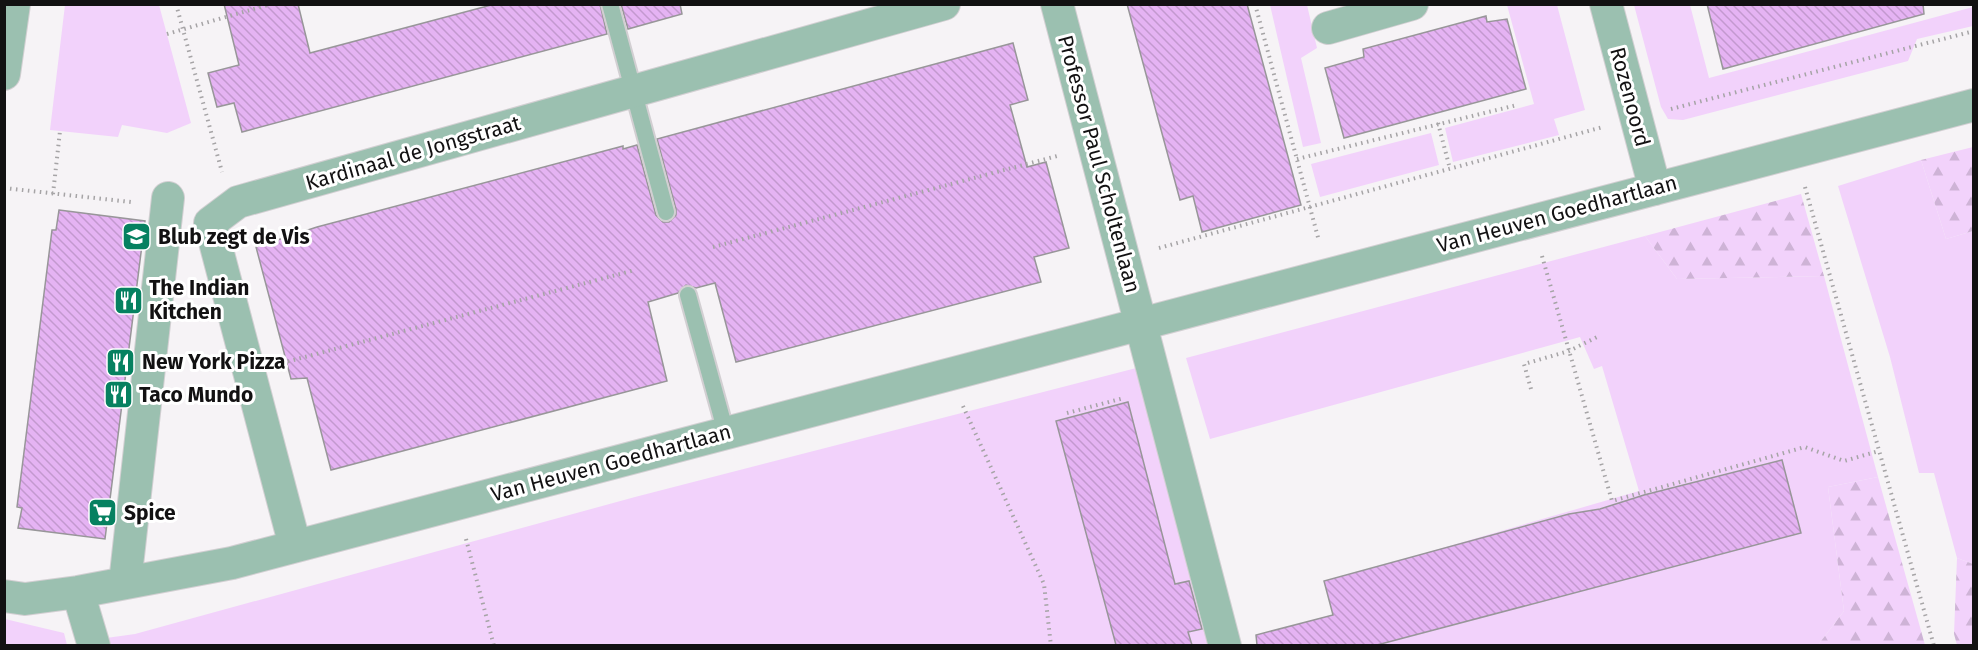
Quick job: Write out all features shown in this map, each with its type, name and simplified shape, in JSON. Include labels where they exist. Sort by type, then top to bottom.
[{"type":"street","points":[[4,74],[14,4]]},
{"type":"street","name":"Kardinaal de Jongstraat","points":[[295,546],[210,223],[238,202],[944,4]]},
{"type":"street","name":"Professor Paul Scholtenlaan","points":[[1057,4],[1141,324]]},
{"type":"street","points":[[1328,28],[1412,4]]},
{"type":"street","name":"Rozenoord","points":[[1606,4],[1655,189]]},
{"type":"street","name":"Van Heuven Goedhartlaan","points":[[4,596],[25,598],[78,592],[232,563],[1974,105]]},
{"type":"street","points":[[125,583],[168,198]]},
{"type":"street","points":[[1141,324],[1225,645]]},
{"type":"street","points":[[78,592],[94,645]]},
{"type":"lane","points":[[610,4],[666,212]]},
{"type":"lane","points":[[688,295],[726,433]]},
{"type":"path","points":[[176,4],[231,207]]},
{"type":"path","points":[[167,34],[271,4]]},
{"type":"path","points":[[1255,4],[1328,275]]},
{"type":"path","points":[[1123,258],[1636,118],[1974,32]]},
{"type":"path","points":[[1298,159],[1517,105]]},
{"type":"path","points":[[1438,123],[1450,169]]},
{"type":"path","points":[[53,194],[60,131]]},
{"type":"path","points":[[713,247],[1094,147]]},
{"type":"path","points":[[1795,152],[1934,645]]},
{"type":"path","points":[[4,188],[152,204],[168,198]]},
{"type":"path","points":[[1533,221],[1612,501],[1805,447],[1844,461],[1879,451]]},
{"type":"path","points":[[249,371],[635,270]]},
{"type":"path","points":[[1531,389],[1524,364],[1569,351],[1599,336]]},
{"type":"path","points":[[948,374],[1044,584],[1051,645]]},
{"type":"path","points":[[1067,413],[1158,390]]},
{"type":"path","points":[[456,504],[494,645]]},
{"type":"green space","points":[[65,5],[159,5],[191,123],[167,133],[122,125],[118,137],[50,130]]},
{"type":"green space","points":[[1270,5],[1307,5],[1317,48],[1301,58],[1321,143],[1303,147]]},
{"type":"green space","points":[[1507,5],[1557,5],[1585,110],[1554,119],[1559,135],[1453,162],[1445,128],[1534,104]]},
{"type":"green space","points":[[1634,5],[1690,5],[1709,78],[1973,7],[1973,26],[1917,39],[1908,61],[1683,120],[1668,119],[1661,107]]},
{"type":"green space","points":[[1431,133],[1439,165],[1320,197],[1311,164]]},
{"type":"green space","points":[[1973,147],[1973,231],[1946,239],[1921,160]]},
{"type":"green space","points":[[1921,160],[1946,239],[1973,231],[1973,564],[1957,558],[1934,473],[1919,473],[1890,357],[1838,186]]},
{"type":"green space","points":[[1801,194],[1824,276],[1677,279],[1645,236]]},
{"type":"green space","points":[[1645,236],[1677,279],[1824,276],[1878,477],[1828,487],[1844,611],[1818,645],[1343,645],[1325,582],[1639,491],[1602,366],[1594,369],[1580,337],[1210,439],[1186,358]]},
{"type":"green space","points":[[1148,365],[1228,645],[101,646],[99,639],[135,634],[635,497]]},
{"type":"green space","points":[[1878,477],[1925,645],[1818,645],[1844,611],[1828,487]]},
{"type":"green space","points":[[1957,558],[1973,564],[1973,645],[1957,645],[1954,634]]},
{"type":"green space","points":[[5,619],[64,633],[67,645],[5,645]]},
{"type":"building","points":[[224,4],[298,4],[310,53],[495,4],[600,4],[607,34],[242,132],[234,103],[217,107],[208,73],[239,65]]},
{"type":"building","points":[[621,4],[680,4],[682,14],[628,29]]},
{"type":"building","points":[[1127,4],[1247,4],[1301,205],[1202,232],[1193,196],[1180,200]]},
{"type":"building","points":[[1707,4],[1923,4],[1924,14],[1723,69]]},
{"type":"building","points":[[1486,16],[1487,22],[1507,19],[1526,89],[1344,138],[1325,68],[1364,57],[1363,49]]},
{"type":"building","points":[[1013,43],[1028,100],[1010,105],[1027,167],[1046,162],[1069,248],[1034,257],[1041,282],[736,362],[715,283],[696,288],[686,285],[678,293],[648,302],[667,381],[331,470],[307,378],[291,379],[256,247],[317,227],[623,146],[623,149],[637,145],[656,215],[663,222],[669,222],[676,215],[676,209],[657,139]]},
{"type":"building","points":[[59,210],[145,221],[105,539],[18,528],[22,508],[17,507],[52,230],[56,230]]},
{"type":"building","points":[[1128,402],[1175,584],[1189,581],[1202,629],[1188,632],[1192,645],[1116,645],[1056,421]]},
{"type":"building","points":[[1782,460],[1801,533],[1377,645],[1257,645],[1256,635],[1333,615],[1324,581],[1569,514],[1600,509],[1644,495]]},
{"type":"place","name":"Blub zegt de Vis","points":[[137,237]]},
{"type":"place","name":"The Indian Kitchen","points":[[128,300]]},
{"type":"place","name":"New York Pizza","points":[[121,362]]},
{"type":"place","name":"Taco Mundo","points":[[118,395]]},
{"type":"place","name":"Spice","points":[[103,513]]}]
